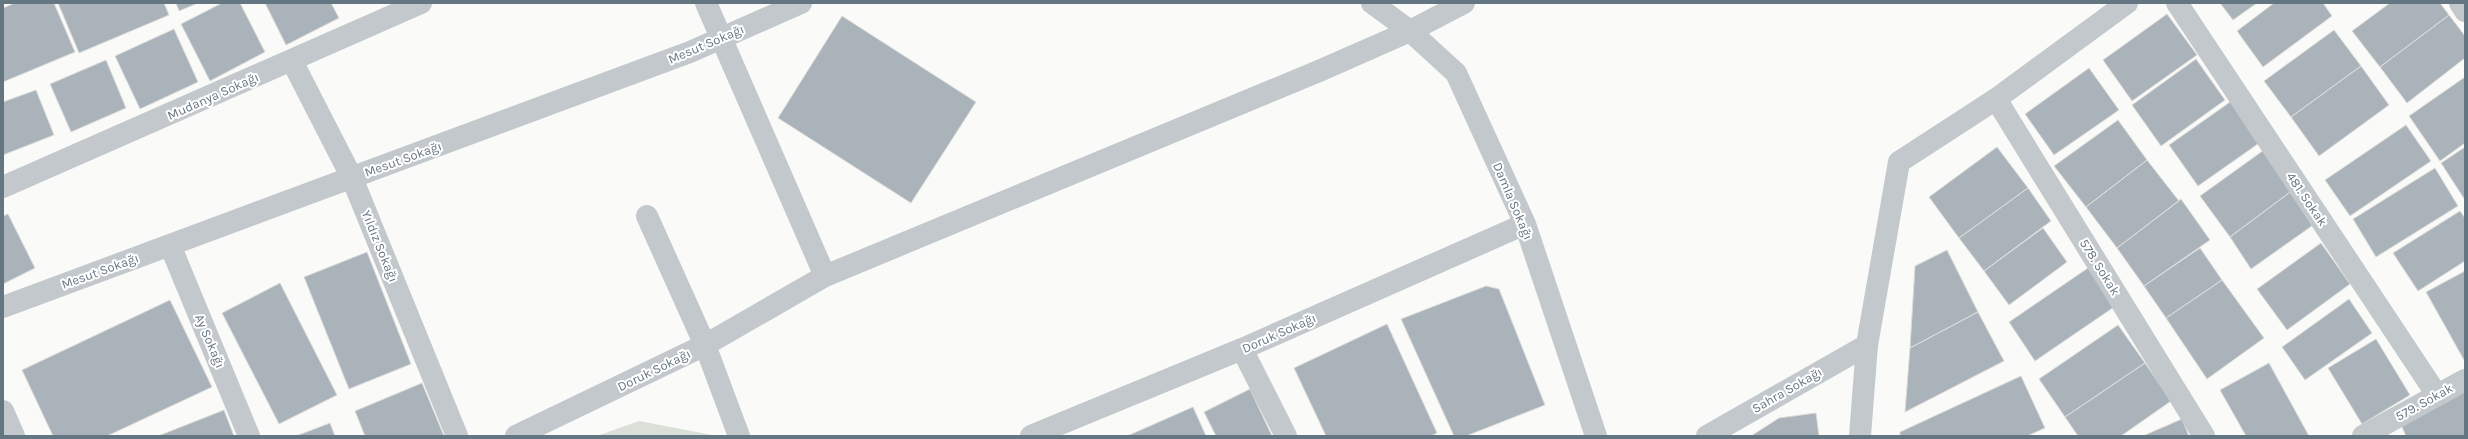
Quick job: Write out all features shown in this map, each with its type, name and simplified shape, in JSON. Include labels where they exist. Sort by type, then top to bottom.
[{"type":"street","name":"Mudanya Sokağı","points":[[3,187],[421,3]]},
{"type":"street","points":[[706,3],[825,276]]},
{"type":"street","name":"Mesut Sokağı","points":[[3,307],[683,55],[801,3]]},
{"type":"street","name":"Damla Sokağı","points":[[1372,3],[1410,31],[1456,74],[1525,224],[1596,436]]},
{"type":"street","points":[[647,216],[705,345],[825,276],[1410,31],[1464,3]]},
{"type":"street","points":[[1860,436],[1868,345],[1899,162],[1996,99],[2127,3]]},
{"type":"street","name":"481. Sokak","points":[[2177,3],[2437,395]]},
{"type":"street","points":[[2460,3],[2465,11]]},
{"type":"street","name":"Yıldız Sokağı","points":[[292,61],[352,178],[457,436]]},
{"type":"street","name":"578. Sokak","points":[[1996,99],[2204,436]]},
{"type":"street","name":"Doruk Sokağı","points":[[1032,436],[1062,431],[1242,349],[1525,224]]},
{"type":"street","name":"Ay Sokağı","points":[[170,245],[250,436]]},
{"type":"street","name":"Doruk Sokağı","points":[[516,436],[705,345],[739,436]]},
{"type":"street","name":"Sahra Sokağı","points":[[1707,436],[1868,345]]},
{"type":"street","points":[[1242,349],[1286,436]]},
{"type":"street","name":"579. Sokak","points":[[2363,436],[2465,380]]},
{"type":"street","points":[[3,411],[14,436]]},
{"type":"shaded area","points":[[639,421],[712,435],[712,436],[597,436]]},
{"type":"building","points":[[15,3],[54,3],[75,52],[3,82],[3,8]]},
{"type":"building","points":[[58,3],[164,3],[169,15],[79,53]]},
{"type":"building","points":[[176,3],[198,3],[179,11]]},
{"type":"building","points":[[222,3],[240,3],[265,52],[210,81],[181,24]]},
{"type":"building","points":[[265,3],[331,3],[339,18],[286,45]]},
{"type":"building","points":[[2220,3],[2257,3],[2233,20]]},
{"type":"building","points":[[2274,3],[2323,3],[2332,16],[2263,67],[2237,31]]},
{"type":"building","points":[[2390,3],[2440,3],[2449,15],[2380,67],[2352,31]]},
{"type":"building","points":[[2167,14],[2197,55],[2132,101],[2103,60]]},
{"type":"building","points":[[2449,15],[2465,36],[2465,58],[2407,103],[2380,67]]},
{"type":"building","points":[[842,16],[976,102],[911,203],[778,118]]},
{"type":"building","points":[[174,29],[198,82],[140,109],[115,56]]},
{"type":"building","points":[[2334,30],[2361,66],[2291,117],[2264,81]]},
{"type":"building","points":[[2196,59],[2225,100],[2161,146],[2132,105]]},
{"type":"building","points":[[106,60],[126,108],[71,132],[50,84]]},
{"type":"building","points":[[2361,66],[2389,105],[2319,156],[2291,117]]},
{"type":"building","points":[[2089,68],[2119,110],[2054,155],[2025,114]]},
{"type":"building","points":[[2465,77],[2465,143],[2440,161],[2409,116]]},
{"type":"building","points":[[36,90],[54,135],[3,155],[3,102]]},
{"type":"building","points":[[2233,100],[2262,141],[2198,186],[2169,145]]},
{"type":"building","points":[[2118,120],[2147,160],[2086,207],[2054,166]]},
{"type":"building","points":[[2406,125],[2431,161],[2350,216],[2325,180]]},
{"type":"building","points":[[1997,147],[2028,188],[1959,238],[1929,197]]},
{"type":"building","points":[[2465,147],[2465,200],[2441,163]]},
{"type":"building","points":[[2264,150],[2293,190],[2230,237],[2200,196]]},
{"type":"building","points":[[2147,160],[2179,201],[2117,248],[2086,207]]},
{"type":"building","points":[[2435,168],[2458,206],[2376,257],[2353,219]]},
{"type":"building","points":[[2028,188],[2051,221],[1984,271],[1959,238]]},
{"type":"building","points":[[2293,190],[2316,223],[2251,269],[2230,237]]},
{"type":"building","points":[[2181,199],[2210,240],[2144,286],[2117,248]]},
{"type":"building","points":[[2460,211],[2465,218],[2465,261],[2418,291],[2393,253]]},
{"type":"building","points":[[8,214],[35,268],[3,284],[3,216]]},
{"type":"building","points":[[2043,228],[2067,262],[2009,305],[1984,271]]},
{"type":"building","points":[[2321,243],[2350,284],[2287,330],[2257,289]]},
{"type":"building","points":[[2200,248],[2222,280],[2166,318],[2144,286]]},
{"type":"building","points":[[1947,250],[1978,312],[1910,348],[1915,266]]},
{"type":"building","points":[[367,252],[411,364],[349,389],[304,277]]},
{"type":"building","points":[[2088,268],[2114,307],[2035,361],[2009,322]]},
{"type":"building","points":[[2465,271],[2465,360],[2464,360],[2426,292]]},
{"type":"building","points":[[2222,280],[2264,338],[2207,379],[2166,318]]},
{"type":"building","points":[[280,283],[337,395],[279,424],[222,313]]},
{"type":"building","points":[[1486,286],[1499,289],[1545,405],[1466,436],[1454,436],[1401,319]]},
{"type":"building","points":[[2349,299],[2372,333],[2305,380],[2282,347]]},
{"type":"building","points":[[170,300],[212,387],[107,436],[53,436],[22,370]]},
{"type":"building","points":[[1978,312],[2004,361],[1905,412],[1910,348]]},
{"type":"building","points":[[1387,324],[1437,433],[1431,436],[1326,436],[1294,368]]},
{"type":"building","points":[[2118,325],[2145,363],[2065,417],[2039,379]]},
{"type":"building","points":[[2376,339],[2410,395],[2362,424],[2328,368]]},
{"type":"building","points":[[2145,363],[2171,401],[2121,436],[2078,436],[2065,417]]},
{"type":"building","points":[[2269,363],[2309,436],[2246,436],[2220,390]]},
{"type":"building","points":[[2021,376],[2045,428],[2027,436],[1900,436],[1900,432]]},
{"type":"building","points":[[422,383],[444,436],[365,436],[355,411]]},
{"type":"building","points":[[1250,389],[1272,436],[1216,436],[1204,412]]},
{"type":"building","points":[[2465,391],[2465,436],[2406,436],[2401,425]]},
{"type":"building","points":[[1193,407],[1206,436],[1127,436]]},
{"type":"building","points":[[224,410],[234,436],[158,436]]},
{"type":"building","points":[[1816,413],[1819,436],[1751,436],[1779,418]]},
{"type":"building","points":[[2182,419],[2189,436],[2145,436],[2145,435]]},
{"type":"building","points":[[330,423],[335,436],[296,436]]}]
